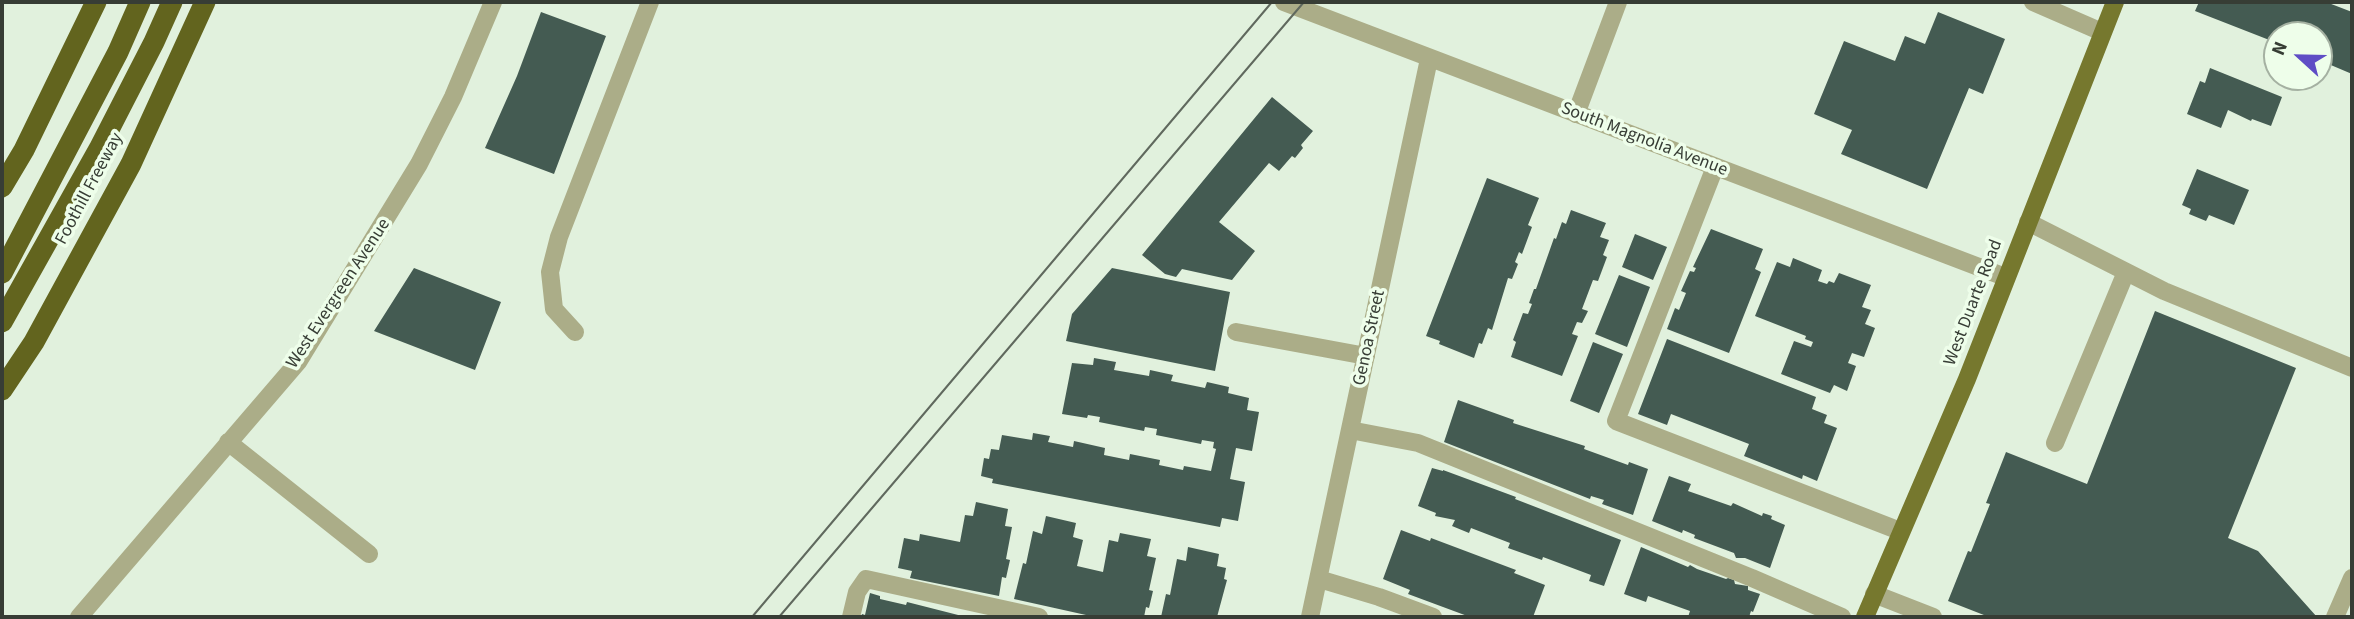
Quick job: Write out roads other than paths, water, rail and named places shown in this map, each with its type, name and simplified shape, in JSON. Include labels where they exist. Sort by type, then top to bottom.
[{"type":"highway","points":[[2,187],[24,150],[96,2]]},
{"type":"highway","points":[[2,273],[118,52],[140,2]]},
{"type":"highway","points":[[2,322],[99,149],[172,2]]},
{"type":"highway","name":"Foothill Freeway","points":[[2,390],[34,342],[131,164],[205,2]]},
{"type":"main road","name":"West Duarte Road","points":[[1865,617],[1967,379],[2115,2]]},
{"type":"street","name":"West Evergreen Avenue","points":[[79,617],[298,362],[377,237],[419,164],[453,97],[493,2]]},
{"type":"street","points":[[575,332],[554,310],[550,272],[559,237],[650,2]]},
{"type":"street","name":"South Magnolia Avenue","points":[[1284,2],[2006,278]]},
{"type":"street","points":[[1576,114],[1618,2]]},
{"type":"street","points":[[2033,2],[2102,32]]},
{"type":"street","name":"Genoa Street","points":[[1310,617],[1429,59]]},
{"type":"street","points":[[1715,167],[1616,421],[1900,531]]},
{"type":"street","points":[[2028,222],[2164,291],[2352,368]]},
{"type":"street","points":[[2055,443],[2126,272]]},
{"type":"street","points":[[1236,332],[1366,356]]},
{"type":"street","points":[[1350,430],[1418,443],[1842,617]]},
{"type":"street","points":[[229,442],[369,554]]},
{"type":"street","points":[[2335,617],[2352,578]]},
{"type":"street","points":[[851,617],[857,592],[866,579],[1039,617]]},
{"type":"street","points":[[1319,579],[1433,617]]},
{"type":"street","points":[[1874,594],[1933,617]]},
{"type":"tram line","points":[[752,617],[1272,2]]},
{"type":"tram line","points":[[779,617],[1304,2]]}]
